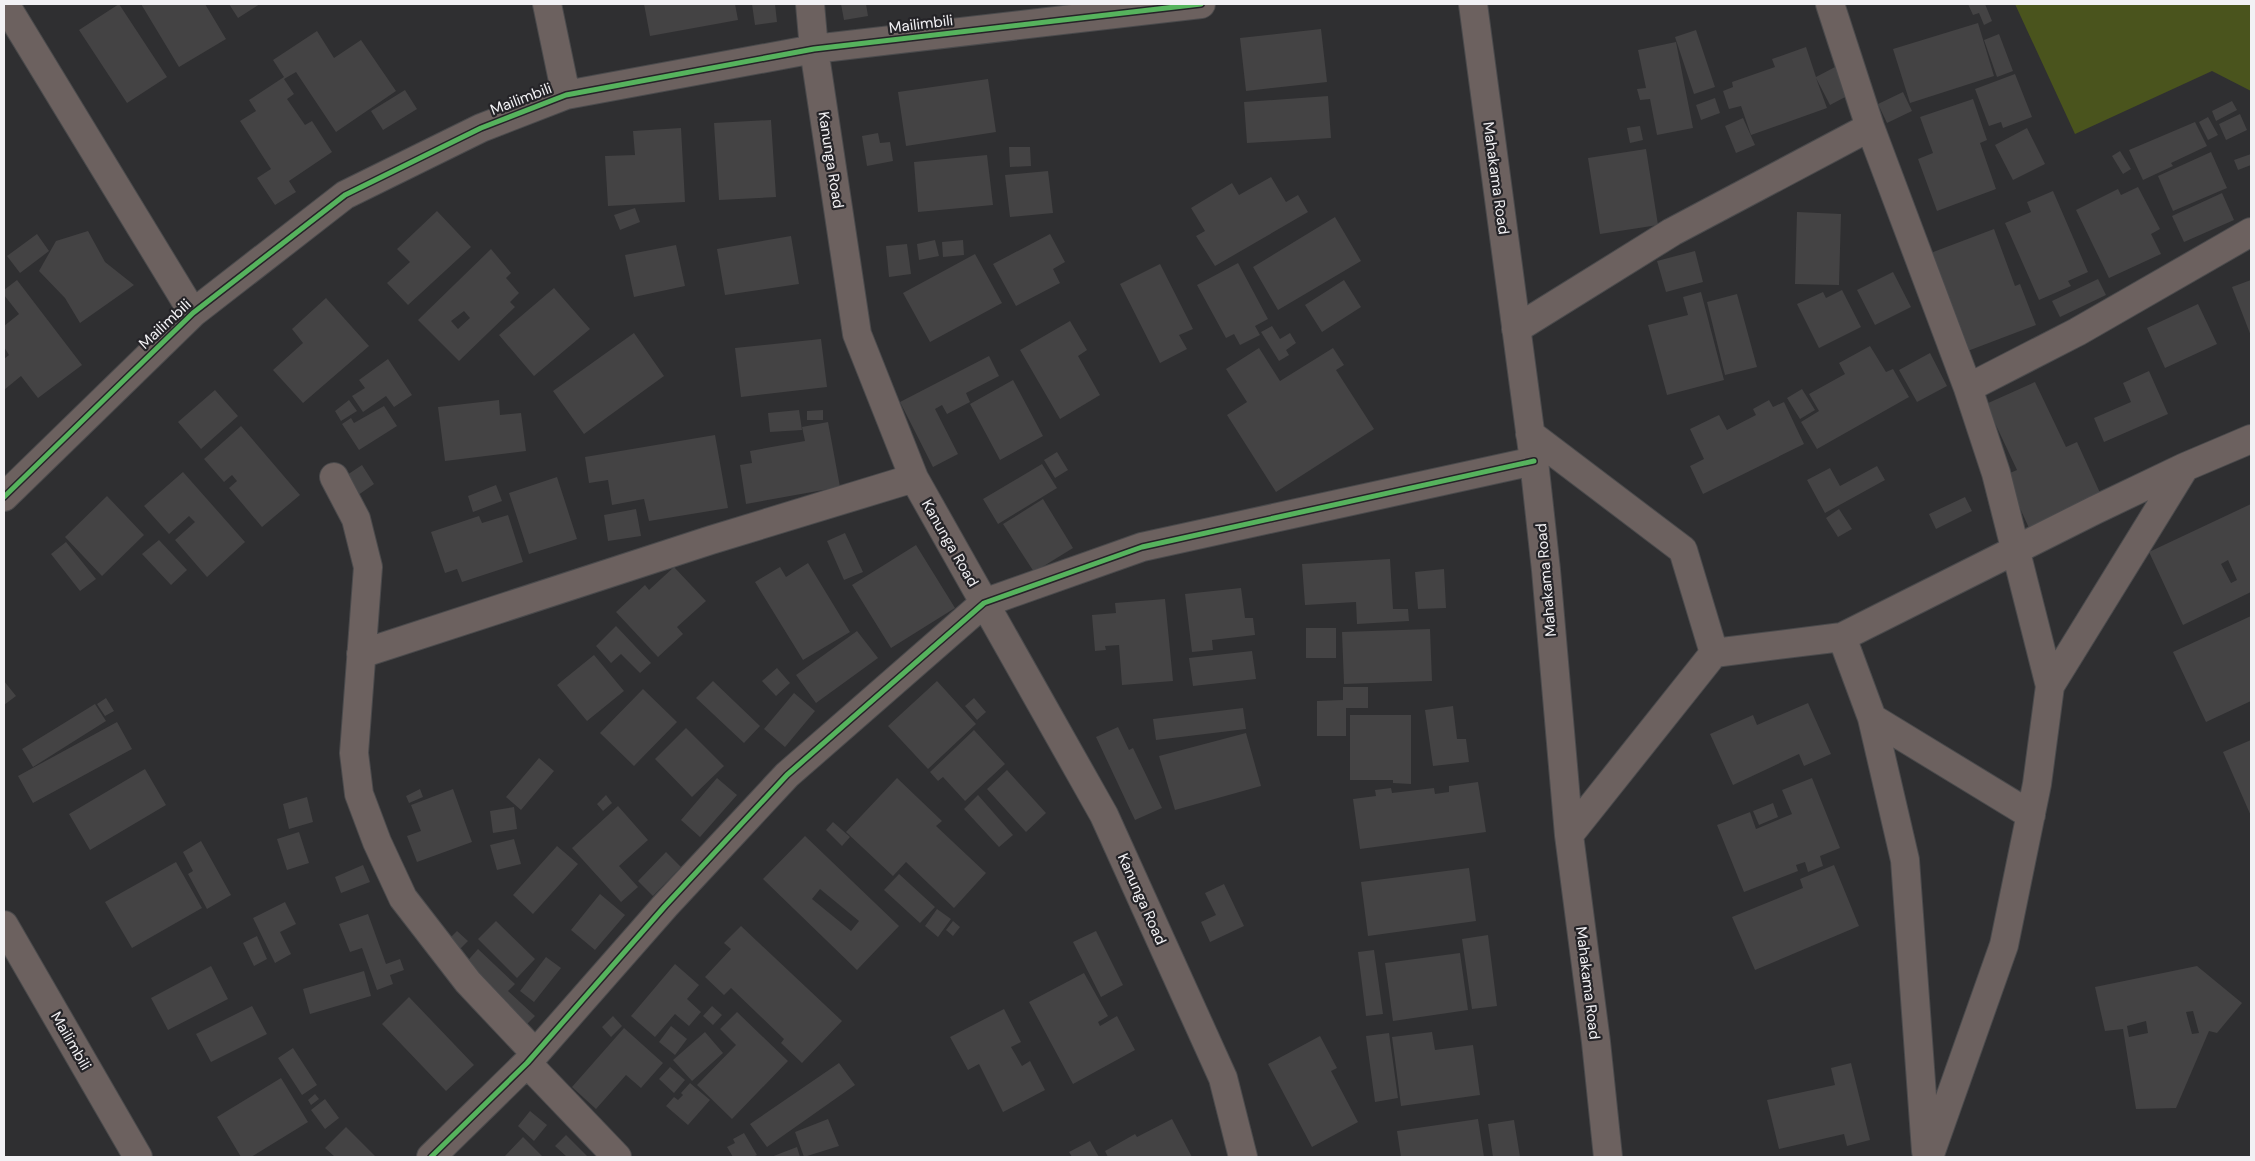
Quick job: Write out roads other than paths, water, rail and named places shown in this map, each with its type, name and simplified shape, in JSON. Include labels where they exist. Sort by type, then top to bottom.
[{"type":"street","points":[[5,4],[193,313]]},
{"type":"street","points":[[547,4],[566,96]]},
{"type":"street","name":"Kanunga Road","points":[[810,4],[814,48],[857,334],[914,478],[1104,815],[1223,1078],[1243,1157]]},
{"type":"street","name":"Mailimbili","points":[[4,497],[193,313],[345,195],[481,128],[566,96],[814,48],[1201,4]]},
{"type":"street","name":"Mahakama Road","points":[[1473,4],[1534,461],[1546,570],[1568,835],[1596,1042],[1608,1157]]},
{"type":"street","points":[[1830,4],[1870,127],[1968,388],[1996,473],[2050,686],[2031,815],[2004,945],[1928,1157]]},
{"type":"street","points":[[1516,329],[1672,232],[1870,127]]},
{"type":"street","points":[[1968,388],[2077,332],[2251,232]]},
{"type":"street","points":[[1530,434],[1683,550],[1714,653]]},
{"type":"street","points":[[1568,835],[1714,653],[1842,637],[2185,467],[2251,439]]},
{"type":"street","points":[[431,1157],[531,1058],[665,906],[787,775],[984,603],[1142,547],[1534,461]]},
{"type":"street","points":[[2050,686],[2185,467]]},
{"type":"street","points":[[334,477],[356,519],[368,567],[354,753],[359,794],[377,842],[403,898],[468,982],[617,1157]]},
{"type":"street","points":[[361,654],[712,540],[914,478]]},
{"type":"street","points":[[1842,637],[1872,718],[1905,860],[1928,1157]]},
{"type":"street","points":[[1872,718],[2031,815]]},
{"type":"street","name":"Mailimbili","points":[[4,925],[138,1157]]}]
